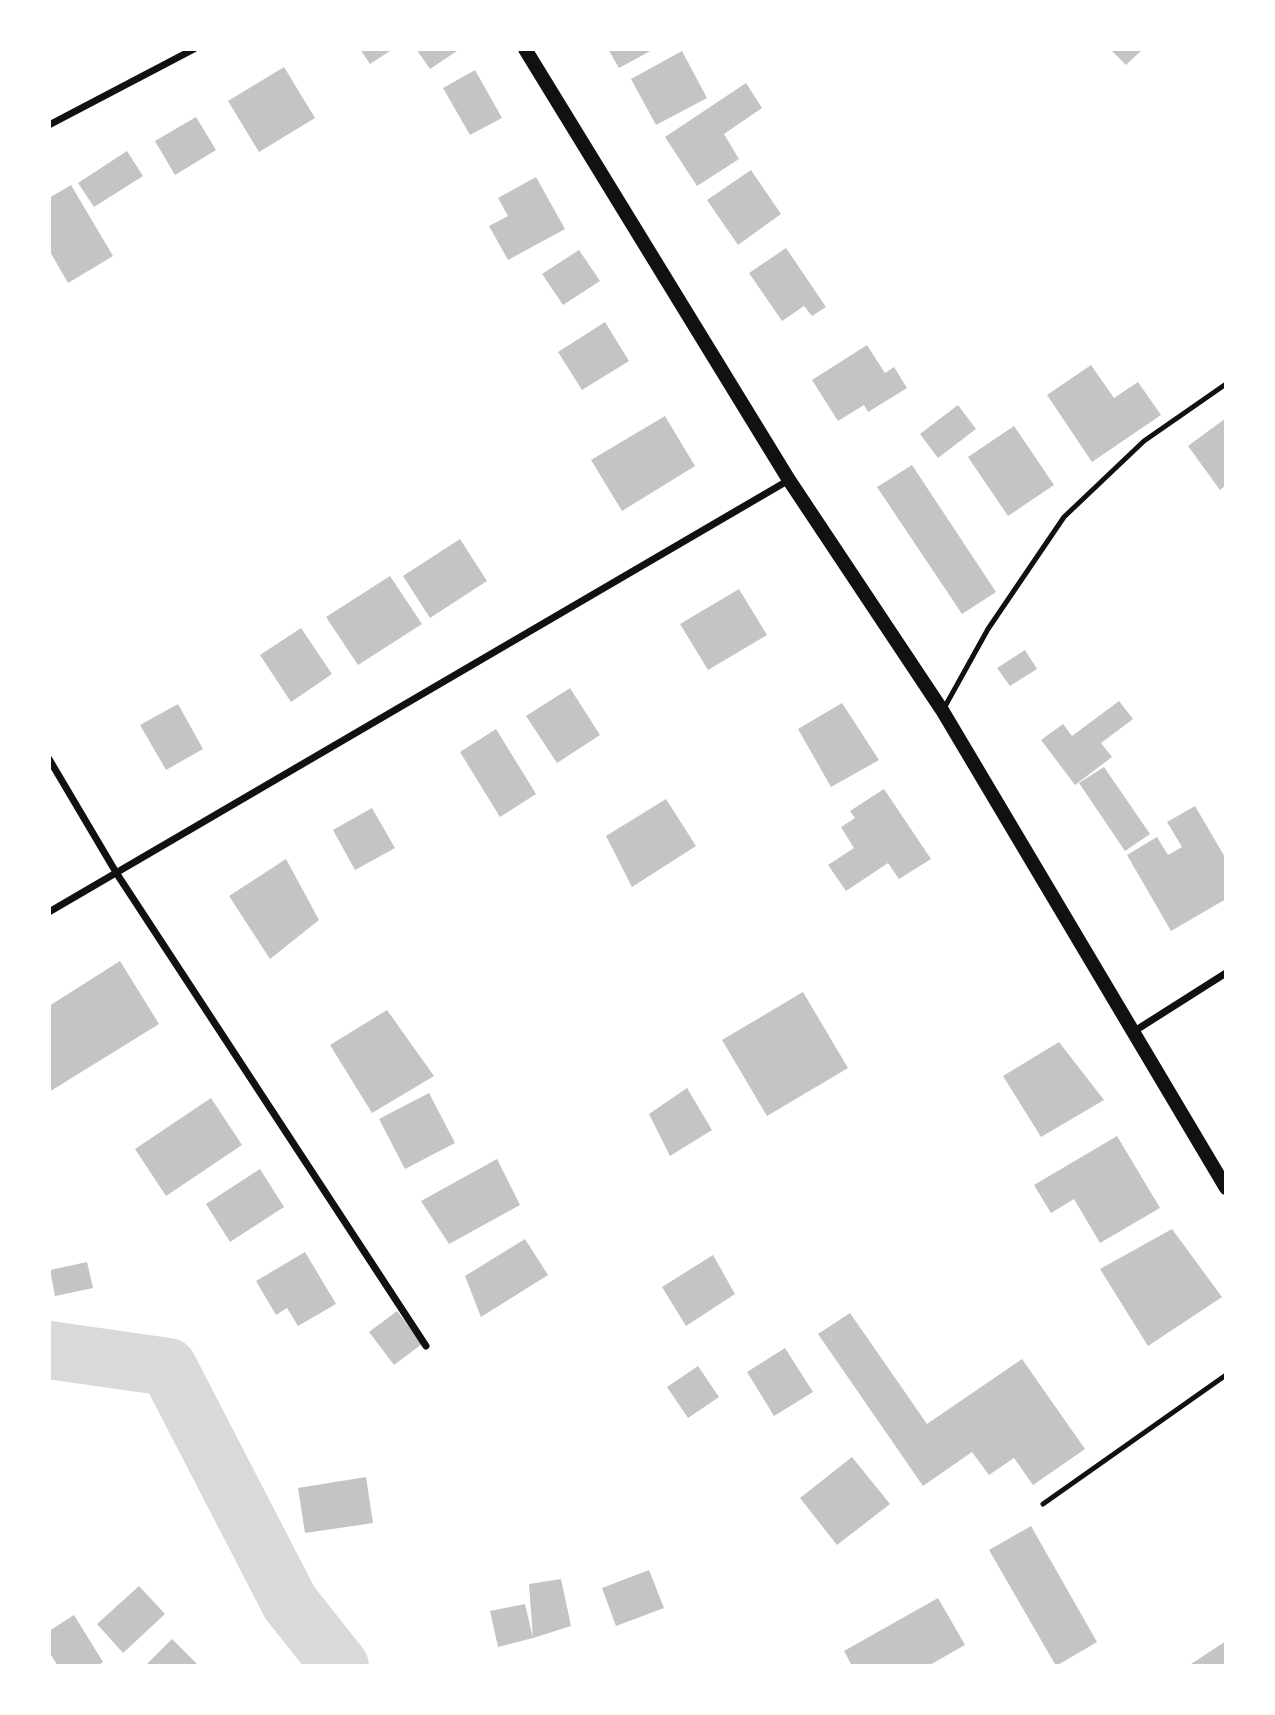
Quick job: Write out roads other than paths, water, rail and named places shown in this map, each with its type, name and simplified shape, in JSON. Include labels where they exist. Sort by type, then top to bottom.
[{"type":"main road","points":[[526,49],[789,480],[943,710],[1226,1188]]},
{"type":"street","points":[[49,125],[194,49]]},
{"type":"street","points":[[49,912],[789,480]]},
{"type":"street","points":[[49,759],[117,873],[426,1346]]},
{"type":"street","points":[[1133,1032],[1226,973]]},
{"type":"lane","points":[[943,710],[988,629],[1064,517],[1144,441],[1226,384]]},
{"type":"lane","points":[[1043,1504],[1226,1375]]},
{"type":"waterway","points":[[49,1350],[168,1367],[290,1603],[340,1666]]}]
